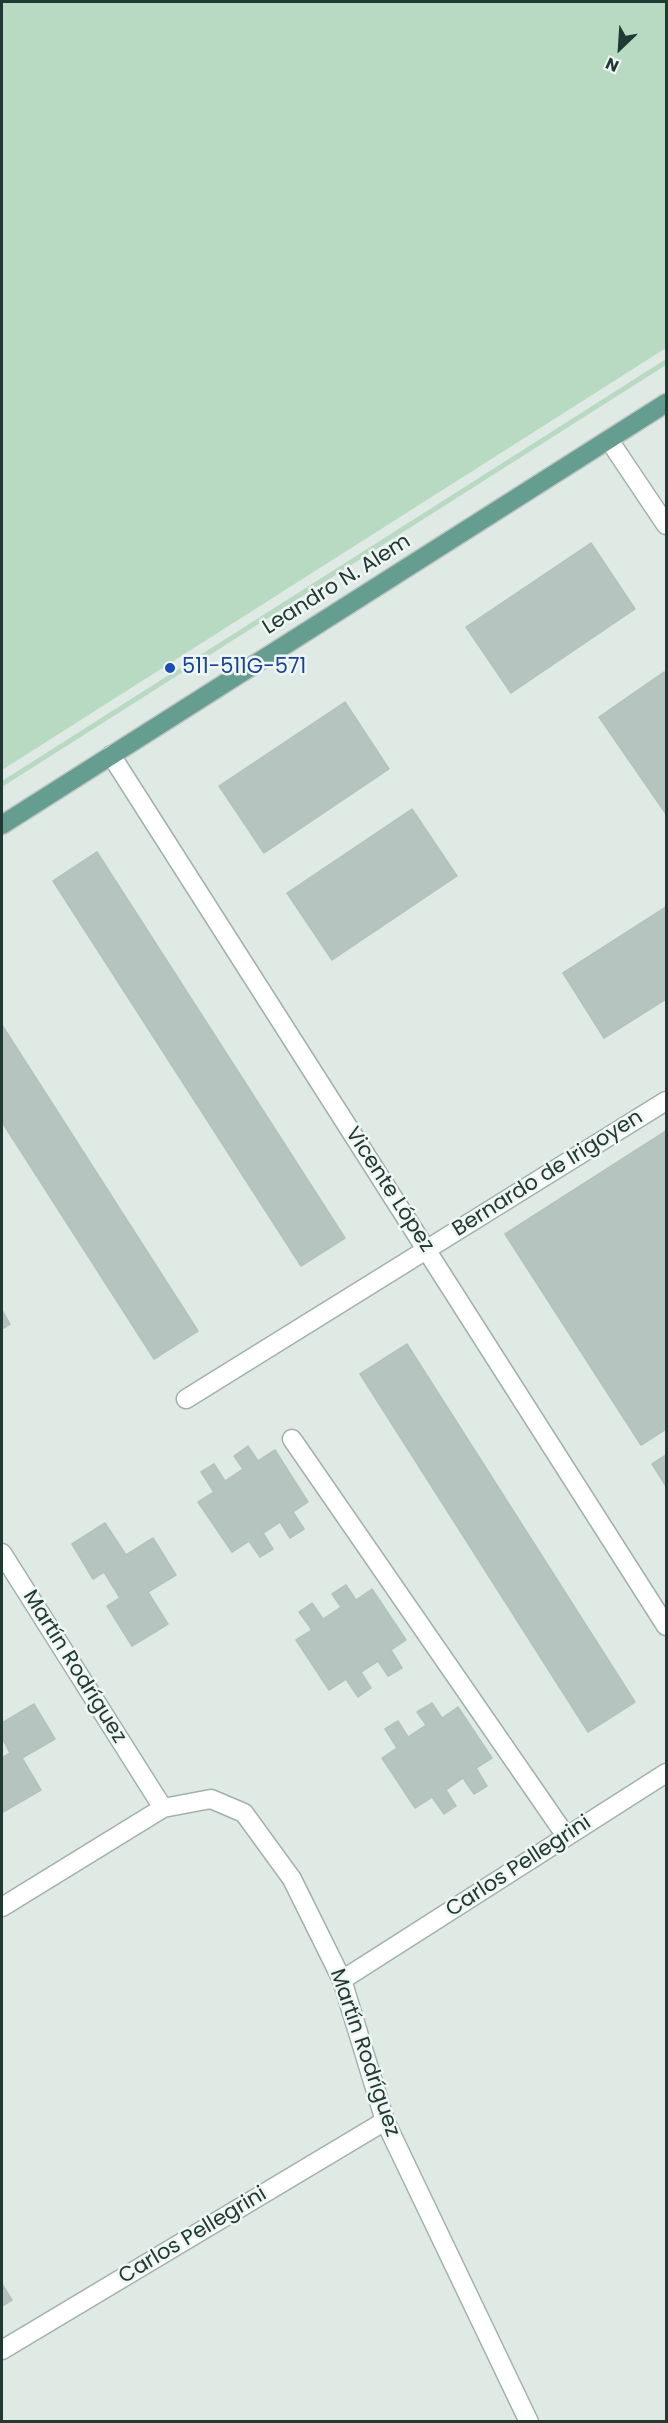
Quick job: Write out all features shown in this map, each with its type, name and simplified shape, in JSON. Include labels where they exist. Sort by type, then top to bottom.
[{"type":"main road","name":"Leandro N. Alem","points":[[2,825],[666,403]]},
{"type":"street","points":[[609,440],[666,525]]},
{"type":"street","name":"Vicente López","points":[[111,756],[666,1626]]},
{"type":"street","name":"Bernardo de Irigoyen","points":[[186,1399],[666,1101]]},
{"type":"street","points":[[292,1438],[566,1836]]},
{"type":"street","name":"Martín Rodríguez","points":[[2,1553],[163,1808],[211,1798],[244,1813],[292,1879],[342,1980],[385,2121],[529,2421]]},
{"type":"street","name":"Carlos Pellegrini","points":[[342,1980],[666,1773]]},
{"type":"street","points":[[2,1907],[163,1808]]},
{"type":"street","name":"Carlos Pellegrini","points":[[2,2350],[385,2121]]},
{"type":"green space","points":[[2,2],[666,2],[666,348],[2,770]]},
{"type":"green space","points":[[666,359],[666,365],[2,787],[2,781]]},
{"type":"building","points":[[591,543],[635,609],[511,693],[466,627]]},
{"type":"building","points":[[664,672],[666,675],[666,814],[599,717]]},
{"type":"building","points":[[345,702],[389,769],[264,853],[219,786]]},
{"type":"building","points":[[412,809],[457,876],[332,960],[287,893]]},
{"type":"building","points":[[97,852],[345,1238],[301,1266],[53,881]]},
{"type":"building","points":[[666,907],[666,999],[604,1038],[563,973]]},
{"type":"building","points":[[2,1025],[198,1331],[154,1359],[2,1122]]},
{"type":"building","points":[[666,1131],[666,1429],[641,1445],[505,1234]]},
{"type":"building","points":[[2,1310],[10,1324],[2,1329]]},
{"type":"building","points":[[407,1344],[635,1702],[588,1732],[360,1374]]},
{"type":"building","points":[[248,1446],[258,1461],[275,1450],[308,1502],[293,1512],[304,1529],[290,1538],[280,1522],[263,1533],[273,1549],[260,1557],[249,1541],[232,1552],[198,1502],[214,1492],[201,1472],[214,1464],[225,1481],[243,1469],[234,1456]]},
{"type":"building","points":[[666,1455],[666,1486],[652,1464]]},
{"type":"building","points":[[105,1523],[126,1555],[153,1538],[176,1575],[148,1592],[168,1624],[132,1646],[107,1606],[120,1598],[104,1572],[93,1579],[72,1544]]},
{"type":"building","points":[[346,1585],[356,1600],[372,1589],[406,1640],[391,1650],[402,1668],[388,1676],[378,1661],[361,1672],[371,1688],[358,1697],[346,1679],[329,1690],[296,1640],[312,1630],[299,1612],[312,1603],[323,1619],[341,1607],[332,1594]]},
{"type":"building","points":[[432,1703],[442,1718],[458,1707],[492,1758],[476,1768],[487,1786],[474,1794],[463,1778],[446,1790],[456,1806],[444,1814],[432,1797],[415,1808],[382,1758],[397,1748],[385,1729],[398,1721],[408,1737],[426,1725],[417,1712]]},
{"type":"building","points":[[34,1704],[55,1739],[22,1758],[41,1790],[3,1812],[2,1758],[10,1753],[2,1738],[2,1723]]},
{"type":"building","points":[[2,2284],[12,2300],[2,2306]]},
{"type":"place","name":"511-511G-571","points":[[170,668]]}]
